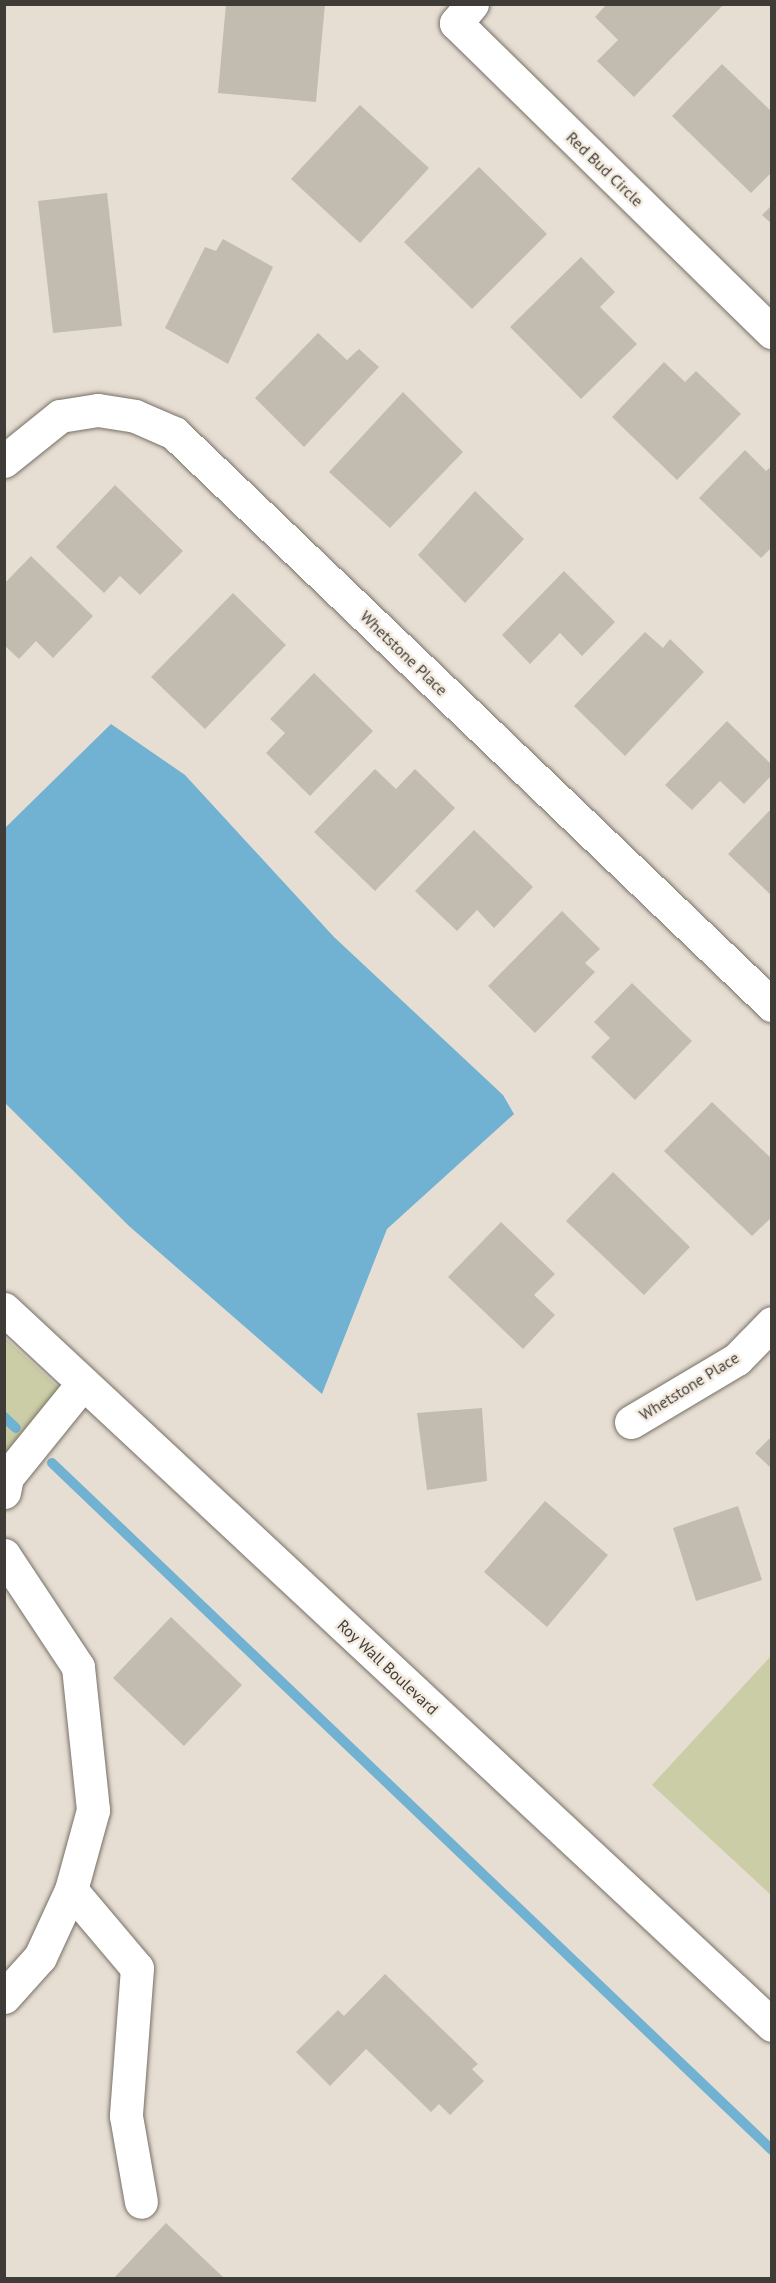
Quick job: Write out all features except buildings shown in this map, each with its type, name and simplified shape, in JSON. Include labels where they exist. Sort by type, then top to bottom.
[{"type":"street","name":"Red Bud Circle","points":[[472,4],[456,23],[771,332]]},
{"type":"street","name":"Whetstone Place","points":[[4,461],[27,438],[69,415],[98,410],[135,416],[174,433],[771,1005]]},
{"type":"street","name":"Roy Wall Boulevard","points":[[4,1309],[771,2025]]},
{"type":"street","name":"Whetstone Place","points":[[631,1422],[737,1359],[771,1323]]},
{"type":"street","points":[[4,1492],[7,1477],[83,1383]]},
{"type":"street","points":[[4,1555],[78,1667],[93,1810],[71,1890],[40,1957],[4,1997]]},
{"type":"street","points":[[71,1890],[137,1968],[126,2116],[141,2202]]},
{"type":"green space","points":[[4,1337],[73,1401],[4,1474]]},
{"type":"green space","points":[[771,1656],[771,1895],[652,1785]]},
{"type":"water","points":[[111,724],[185,775],[334,937],[503,1095],[514,1114],[387,1229],[322,1394],[129,1226],[5,1103],[5,828]]},
{"type":"waterway","points":[[4,1417],[16,1428]]},
{"type":"waterway","points":[[52,1463],[772,2150]]}]
